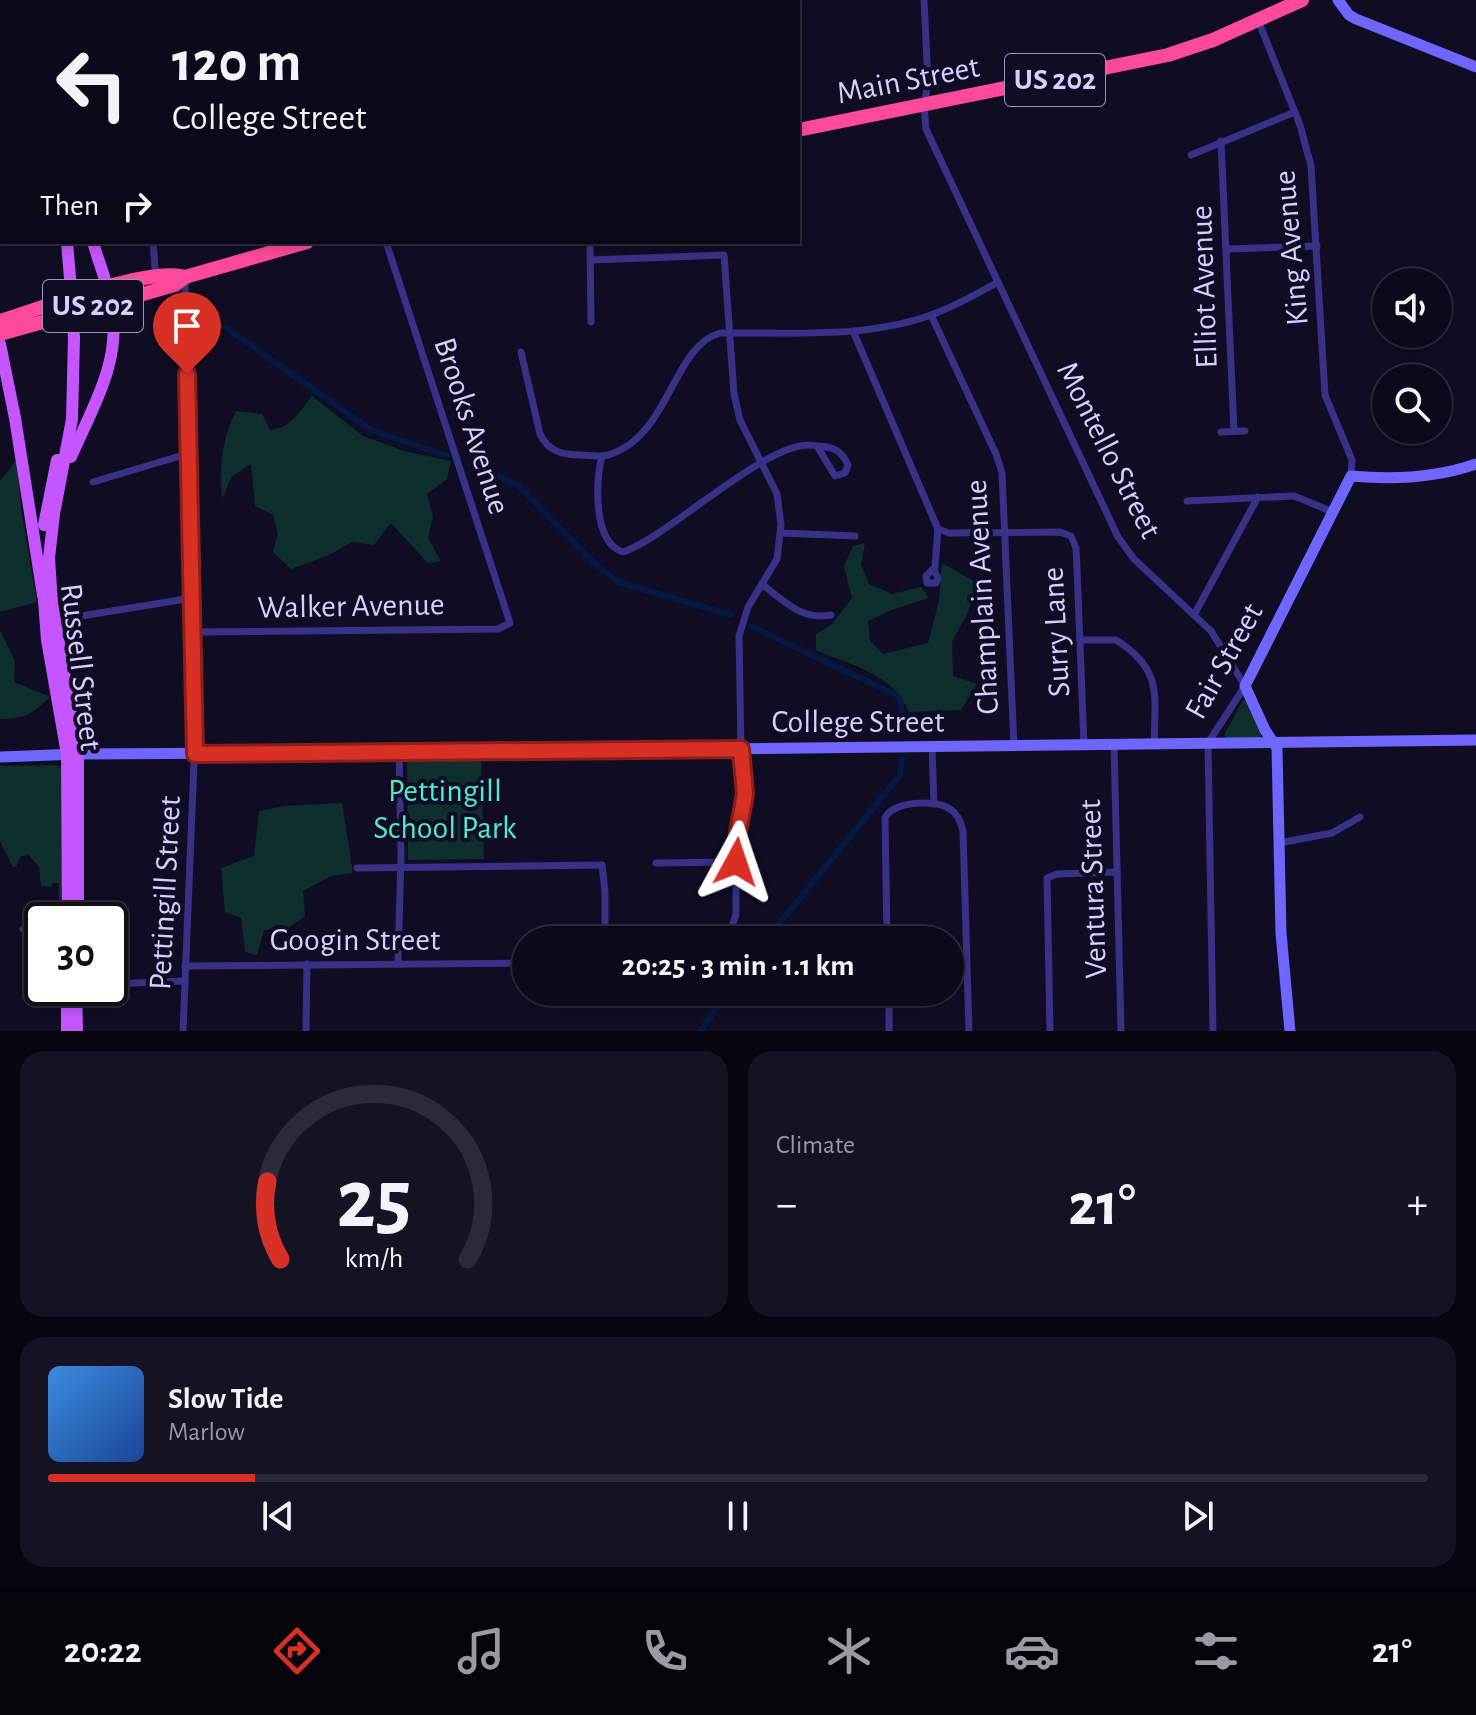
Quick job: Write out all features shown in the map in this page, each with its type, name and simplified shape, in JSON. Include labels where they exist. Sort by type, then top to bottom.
[{"type":"highway","name":"Main Street","points":[[800,130],[1168,55],[1213,40],[1302,0]]},
{"type":"highway","name":"US 202","points":[[0,321],[156,283],[175,285],[185,277],[300,244]]},
{"type":"highway","name":"US 202","points":[[0,334],[109,294]]},
{"type":"main road","name":"Russell Street","points":[[67,244],[74,338],[72,419],[50,545],[50,591],[72,754],[77,902]]},
{"type":"main road","points":[[58,494],[106,380],[113,348],[109,294],[94,244]]},
{"type":"main road","points":[[0,344],[15,418],[43,602]]},
{"type":"main road","name":"Russell Street","points":[[68,902],[72,754],[43,602],[42,538],[73,375]]},
{"type":"main road","points":[[67,1006],[67,1031]]},
{"type":"main road","points":[[76,1006],[77,1031]]},
{"type":"street","name":"Montello Street","points":[[924,0],[928,82],[924,122],[929,138],[1118,537],[1134,559],[1194,615],[1224,649],[1271,742],[1277,748],[1282,942],[1290,1031]]},
{"type":"street","points":[[1338,0],[1356,19],[1476,67]]},
{"type":"street","name":"King Avenue","points":[[1258,20],[1295,112],[1311,166],[1325,395],[1352,460],[1351,476]]},
{"type":"street","points":[[1191,155],[1295,112]]},
{"type":"street","name":"Elliot Avenue","points":[[1221,141],[1234,431]]},
{"type":"street","points":[[153,244],[156,283]]},
{"type":"street","name":"Brooks Avenue","points":[[387,244],[507,610],[508,626]]},
{"type":"street","points":[[590,244],[591,322]]},
{"type":"street","points":[[1227,249],[1317,246]]},
{"type":"street","points":[[591,260],[724,255],[737,407],[779,502],[781,533],[777,559],[748,607],[739,636],[745,794],[738,832],[736,914],[732,926]]},
{"type":"street","name":"Pettingill Street","points":[[183,1031],[195,754],[185,277]]},
{"type":"street","points":[[521,352],[544,441],[564,455],[602,456],[617,451],[649,426],[701,341],[715,334],[853,331],[931,315],[998,282]]},
{"type":"street","name":"Champlain Avenue","points":[[931,315],[1000,466],[1014,747]]},
{"type":"street","points":[[853,331],[938,529],[935,567],[926,576],[927,583],[933,584],[938,580],[935,572]]},
{"type":"street","points":[[1221,432],[1245,431]]},
{"type":"street","points":[[602,456],[596,482],[600,515],[612,544],[620,552],[628,551],[650,538],[762,462],[797,444],[830,447],[842,453],[848,465],[845,473],[835,476],[817,446]]},
{"type":"street","points":[[93,482],[190,453]]},
{"type":"street","points":[[1351,476],[1429,475],[1476,464]]},
{"type":"street","name":"Fair Street","points":[[1213,1031],[1208,743],[1245,686],[1351,476]]},
{"type":"street","points":[[1194,615],[1258,497]]},
{"type":"street","points":[[1187,501],[1299,497],[1333,512]]},
{"type":"street","points":[[938,529],[949,533],[1005,532]]},
{"type":"street","name":"Surry Lane","points":[[1005,532],[1060,532],[1071,536],[1076,548],[1084,745]]},
{"type":"street","points":[[781,533],[855,536]]},
{"type":"street","points":[[762,584],[794,609],[817,616],[831,615]]},
{"type":"street","points":[[75,617],[192,598]]},
{"type":"street","name":"Walker Avenue","points":[[194,632],[484,629],[508,626]]},
{"type":"street","points":[[1080,640],[1116,640],[1149,669],[1153,684],[1154,745]]},
{"type":"street","name":"College Street","points":[[0,757],[1476,740]]},
{"type":"street","name":"Ventura Street","points":[[1114,745],[1121,1031]]},
{"type":"street","points":[[932,748],[934,804]]},
{"type":"street","points":[[398,964],[401,866],[399,752]]},
{"type":"street","points":[[887,926],[885,818],[888,811],[901,805],[945,806],[956,814],[963,831],[969,1031]]},
{"type":"street","points":[[1279,843],[1332,833],[1360,817]]},
{"type":"street","points":[[656,863],[736,862]]},
{"type":"street","points":[[357,868],[602,865],[604,926]]},
{"type":"street","points":[[1050,1031],[1047,878],[1052,875],[1117,872]]},
{"type":"street","name":"Googin Street","points":[[185,966],[512,963]]},
{"type":"street","points":[[306,1031],[307,964]]},
{"type":"street","points":[[128,983],[185,981]]},
{"type":"street","points":[[889,1006],[889,1031]]},
{"type":"green space","points":[[312,396],[363,436],[404,451],[451,461],[447,479],[427,494],[433,517],[428,538],[441,561],[428,563],[391,523],[374,545],[352,542],[327,556],[291,569],[273,552],[278,534],[273,515],[255,506],[251,464],[232,476],[222,499],[223,454],[227,432],[236,411],[262,414],[270,430],[277,429],[294,418]]},
{"type":"green space","points":[[17,459],[21,509],[37,602],[0,612],[0,481]]},
{"type":"green space","points":[[865,543],[861,565],[869,584],[892,594],[921,587],[929,598],[868,621],[870,641],[883,654],[928,643],[939,601],[942,563],[977,583],[968,612],[952,642],[953,676],[977,684],[961,710],[909,712],[893,688],[882,679],[816,650],[816,634],[831,625],[852,598],[844,566],[853,546]]},
{"type":"green space","points":[[0,630],[15,661],[14,682],[50,697],[22,717],[0,719]]},
{"type":"green space","points":[[1243,700],[1247,701],[1262,735],[1227,738],[1224,735]]},
{"type":"green space","name":"Pettingill School Park","points":[[481,759],[484,859],[408,860],[407,761]]},
{"type":"green space","points":[[57,765],[61,769],[63,902],[58,902],[59,883],[53,883],[51,887],[41,886],[39,867],[29,855],[21,856],[16,867],[13,867],[0,841],[0,766]]},
{"type":"green space","points":[[342,803],[353,873],[331,876],[303,891],[305,916],[287,929],[264,930],[257,955],[245,952],[241,918],[225,912],[221,868],[254,856],[259,811],[285,806]]},
{"type":"waterway","points":[[225,327],[371,430],[447,456]]},
{"type":"waterway","points":[[471,464],[519,486],[593,562],[618,582],[731,615]]},
{"type":"waterway","points":[[751,626],[896,695],[901,702],[902,728]]},
{"type":"waterway","points":[[777,926],[900,775],[902,759]]},
{"type":"waterway","points":[[700,1031],[719,1006]]},
{"type":"route","points":[[187,374],[195,754],[741,749],[745,794],[736,862]]}]
